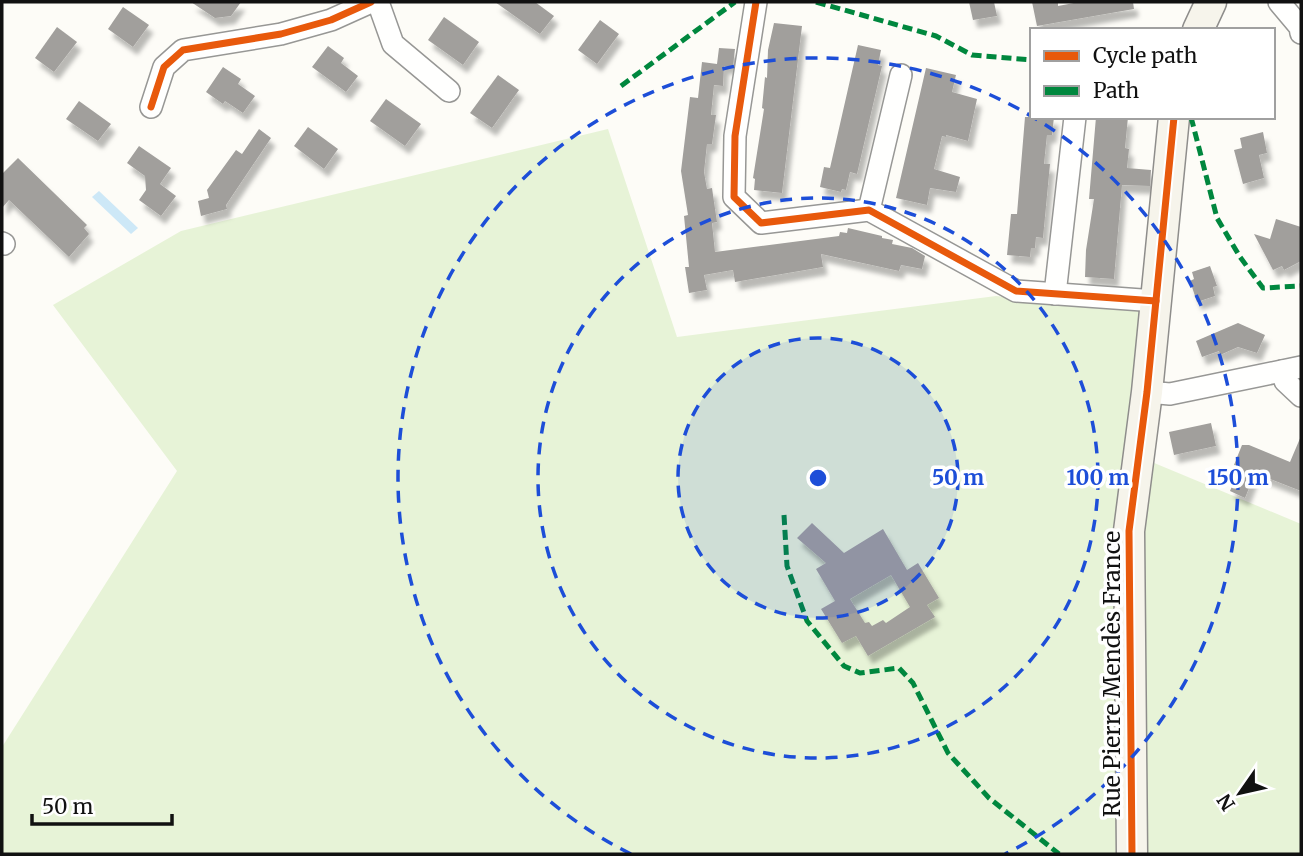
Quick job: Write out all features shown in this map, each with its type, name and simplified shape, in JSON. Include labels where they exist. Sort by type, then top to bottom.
[{"type":"street","points":[[151,107],[164,66],[183,50],[281,34],[331,20],[372,2]]},
{"type":"street","points":[[378,2],[393,44],[449,91]]},
{"type":"street","points":[[756,2],[735,136],[734,197],[761,223],[869,210],[1016,291],[1156,301]]},
{"type":"street","points":[[1199,28],[1211,2]]},
{"type":"street","points":[[1279,2],[1300,27],[1301,33]]},
{"type":"street","points":[[869,210],[901,75]]},
{"type":"street","points":[[1055,294],[1075,119]]},
{"type":"street","name":"Rue Pierre Mendès France","points":[[1132,854],[1129,531],[1147,392],[1174,119]]},
{"type":"street","points":[[1147,392],[1170,394],[1292,369]]},
{"type":"street","points":[[1292,369],[1285,381],[1301,396]]},
{"type":"green space","points":[[608,129],[677,337],[996,296],[1139,310],[1147,460],[1301,524],[1301,854],[2,854],[2,747],[177,471],[53,305],[181,231]]},
{"type":"water","points":[[99,191],[138,228],[131,234],[92,197]]},
{"type":"building","points":[[191,2],[241,2],[231,16],[215,18]]},
{"type":"building","points":[[495,2],[535,2],[554,16],[540,34]]},
{"type":"building","points":[[969,2],[994,2],[997,16],[973,20]]},
{"type":"building","points":[[1032,2],[1058,2],[1058,6],[1079,2],[1133,2],[1134,9],[1037,26]]},
{"type":"building","points":[[123,7],[149,25],[133,47],[108,29]]},
{"type":"building","points":[[444,17],[479,42],[463,65],[428,40]]},
{"type":"building","points":[[600,20],[619,34],[597,64],[578,50]]},
{"type":"building","points":[[774,23],[802,26],[782,193],[754,190],[753,178],[764,109],[768,50]]},
{"type":"building","points":[[57,27],[77,42],[54,72],[35,58]]},
{"type":"building","points":[[858,45],[881,50],[878,65],[882,66],[857,174],[850,172],[846,190],[842,189],[841,192],[820,187],[824,167],[830,168]]},
{"type":"building","points":[[328,46],[344,58],[341,63],[358,76],[346,92],[312,67]]},
{"type":"building","points":[[719,48],[735,49],[733,66],[724,66],[723,86],[714,85],[711,115],[716,115],[712,144],[707,144],[704,172],[707,189],[712,188],[717,222],[712,223],[715,252],[839,236],[840,232],[847,233],[848,228],[882,236],[893,240],[892,244],[912,248],[925,256],[922,269],[901,265],[899,271],[821,254],[823,267],[735,282],[733,270],[704,275],[707,290],[689,293],[685,267],[689,267],[684,216],[688,215],[681,171],[690,97],[698,98],[702,62],[717,64]]},
{"type":"building","points":[[223,67],[241,79],[238,84],[255,96],[243,113],[206,92]]},
{"type":"building","points":[[926,68],[956,75],[952,92],[977,99],[968,141],[942,136],[934,169],[960,177],[956,192],[930,188],[927,205],[896,198]]},
{"type":"building","points":[[498,75],[519,90],[492,128],[470,113]]},
{"type":"building","points":[[386,99],[421,124],[405,146],[370,121]]},
{"type":"building","points":[[79,101],[111,124],[98,141],[66,119]]},
{"type":"building","points":[[1025,117],[1054,119],[1052,135],[1047,135],[1044,164],[1050,164],[1043,238],[1036,237],[1035,248],[1031,248],[1030,257],[1007,255],[1011,214],[1017,214]]},
{"type":"building","points":[[1096,119],[1128,119],[1125,148],[1129,149],[1127,168],[1151,170],[1150,186],[1122,185],[1114,279],[1085,277],[1086,250],[1094,199],[1089,199]]},
{"type":"building","points":[[308,127],[338,149],[324,169],[294,146]]},
{"type":"building","points":[[259,129],[271,138],[226,205],[227,209],[201,216],[198,201],[209,198],[207,190],[236,150],[242,154]]},
{"type":"building","points":[[1263,132],[1267,153],[1259,155],[1264,178],[1243,184],[1234,150],[1242,148],[1240,138]]},
{"type":"building","points":[[139,146],[171,168],[160,184],[176,196],[161,216],[139,200],[146,190],[145,176],[127,163]]},
{"type":"building","points":[[18,158],[87,225],[84,228],[89,234],[69,257],[9,200],[2,208],[2,174]]},
{"type":"building","points":[[1276,219],[1301,227],[1301,261],[1284,270],[1282,266],[1273,270],[1254,234],[1270,239]]},
{"type":"building","points":[[1210,266],[1217,286],[1213,287],[1215,296],[1197,302],[1190,281],[1194,279],[1192,272]]},
{"type":"building","points":[[1238,323],[1265,335],[1257,353],[1238,347],[1220,355],[1219,351],[1202,357],[1196,341]]},
{"type":"building","points":[[1211,423],[1216,446],[1174,455],[1169,432]]},
{"type":"building","points":[[1301,436],[1301,491],[1255,473],[1245,498],[1230,491],[1240,467],[1234,465],[1242,445],[1249,445],[1290,462]]},
{"type":"building","points":[[812,523],[844,553],[883,529],[907,570],[918,563],[939,598],[927,605],[935,617],[868,656],[856,636],[842,643],[821,609],[835,601],[816,569],[826,563],[797,538]],"holes":[[[891,575],[910,607],[886,623],[883,620],[872,626],[869,622],[865,623],[850,599]]]},
{"type":"marked path","points":[[621,86],[735,2]]},
{"type":"marked path","points":[[816,2],[936,36],[972,55],[1030,60]]},
{"type":"marked path","points":[[1192,119],[1217,218],[1240,257],[1263,288],[1301,286]]},
{"type":"marked path","points":[[784,515],[787,566],[807,621],[844,666],[860,673],[899,668],[913,683],[948,753],[989,798],[1059,854]]},
{"type":"cycle path","points":[[151,107],[164,67],[183,50],[281,34],[331,20],[371,2]]},
{"type":"cycle path","points":[[756,2],[735,136],[734,197],[761,223],[869,210],[1016,291],[1156,301]]},
{"type":"cycle path","points":[[1132,854],[1129,531],[1147,392],[1174,119]]}]
